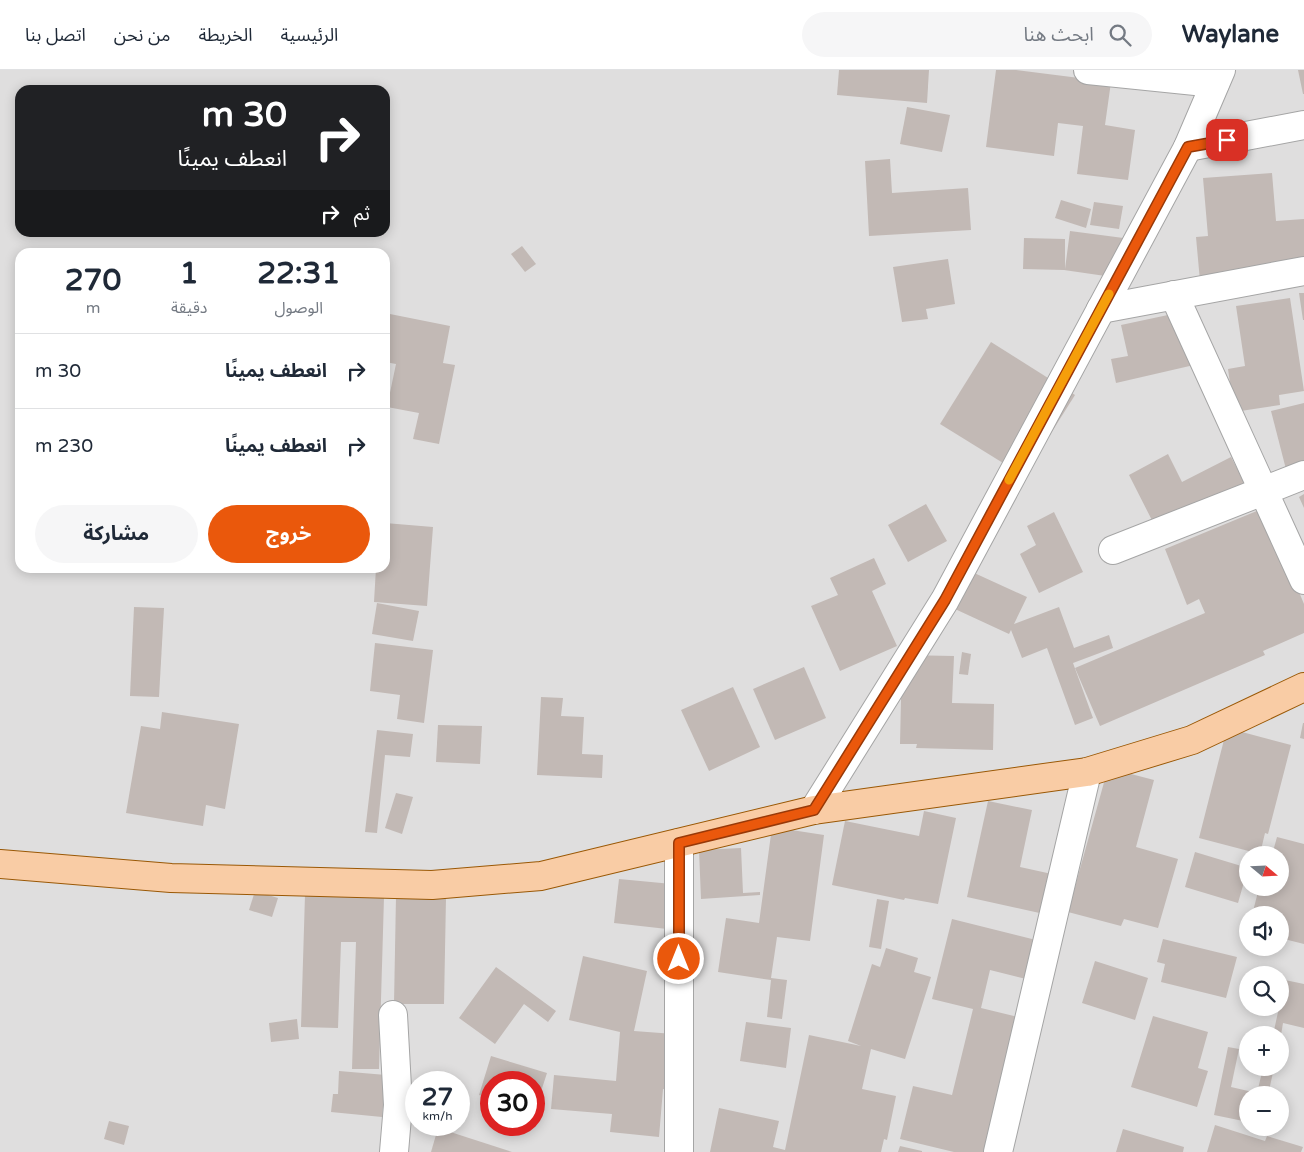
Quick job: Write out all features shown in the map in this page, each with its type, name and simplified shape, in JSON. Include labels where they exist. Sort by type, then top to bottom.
[{"type":"main road","points":[[0,864],[171,878],[432,885],[541,876],[814,810],[1086,772],[1192,740],[1304,688]]},
{"type":"street","points":[[814,810],[945,600],[1188,147],[1218,76],[1088,70]]},
{"type":"street","points":[[1188,147],[1304,125]]},
{"type":"street","points":[[1101,309],[1304,271]]},
{"type":"street","points":[[1174,296],[1304,580]]},
{"type":"street","points":[[1113,550],[1304,475]]},
{"type":"street","points":[[998,1152],[1086,772]]},
{"type":"street","points":[[679,843],[679,1152]]},
{"type":"street","points":[[393,1014],[398,1105],[394,1152]]},
{"type":"shaded area","points":[[0,70],[1304,70],[1304,1152],[0,1152]]},
{"type":"building","points":[[839,70],[929,70],[927,103],[837,95]]},
{"type":"building","points":[[996,70],[1016,70],[1111,82],[1105,125],[1135,130],[1128,180],[1077,174],[1083,126],[1058,123],[1054,156],[986,147]]},
{"type":"building","points":[[1298,70],[1304,70],[1304,94],[1303,94]]},
{"type":"building","points":[[907,107],[950,115],[942,152],[900,144]]},
{"type":"building","points":[[890,159],[892,193],[968,188],[971,230],[869,236],[865,161]]},
{"type":"building","points":[[1272,173],[1276,221],[1304,219],[1304,273],[1200,281],[1196,237],[1208,236],[1203,178]]},
{"type":"building","points":[[1061,200],[1091,209],[1086,228],[1055,218]]},
{"type":"building","points":[[1094,202],[1123,206],[1119,229],[1090,225]]},
{"type":"building","points":[[1070,231],[1131,239],[1126,279],[1064,270],[1023,269],[1024,238],[1065,239],[1065,269]]},
{"type":"building","points":[[522,246],[536,264],[525,272],[511,254]]},
{"type":"building","points":[[948,259],[955,304],[926,309],[928,319],[902,322],[893,267]]},
{"type":"building","points":[[1299,293],[1304,293],[1304,320],[1303,320]]},
{"type":"building","points":[[1290,298],[1304,391],[1279,395],[1280,405],[1234,412],[1228,369],[1245,366],[1236,306]]},
{"type":"building","points":[[1182,312],[1194,365],[1116,383],[1111,359],[1128,356],[1121,325]]},
{"type":"building","points":[[390,314],[450,326],[443,363],[455,365],[439,444],[413,439],[419,413],[390,408],[390,393],[396,364],[390,363]]},
{"type":"building","points":[[991,342],[1075,395],[1024,476],[940,424]]},
{"type":"building","points":[[1304,403],[1304,473],[1288,477],[1271,411]]},
{"type":"building","points":[[1168,454],[1182,482],[1231,457],[1249,492],[1161,538],[1129,475]]},
{"type":"building","points":[[1304,494],[1304,508],[1299,497]]},
{"type":"building","points":[[926,504],[947,541],[908,562],[888,525]]},
{"type":"building","points":[[1264,508],[1304,604],[1304,633],[1263,651],[1265,655],[1100,726],[1075,668],[1205,613],[1199,599],[1187,605],[1165,549]]},
{"type":"building","points":[[1054,512],[1083,572],[1039,593],[1020,554],[1036,545],[1027,526]]},
{"type":"building","points":[[390,523],[433,527],[427,606],[374,602],[376,573],[390,573]]},
{"type":"building","points":[[874,558],[886,584],[872,591],[897,646],[840,671],[811,606],[838,595],[830,578]]},
{"type":"building","points":[[959,566],[1027,597],[1014,624],[1059,607],[1074,648],[1109,635],[1113,648],[1073,663],[1093,718],[1075,725],[1047,648],[1022,658],[1011,630],[1009,634],[942,603]]},
{"type":"building","points":[[377,603],[419,611],[413,641],[372,634]]},
{"type":"building","points":[[134,607],[164,608],[159,697],[130,696]]},
{"type":"building","points":[[375,643],[433,650],[424,723],[397,719],[400,695],[370,691]]},
{"type":"building","points":[[962,652],[971,654],[968,675],[959,674]]},
{"type":"building","points":[[902,655],[954,656],[952,703],[994,704],[993,750],[916,748],[917,744],[900,744]]},
{"type":"building","points":[[804,667],[826,718],[775,740],[753,689]]},
{"type":"building","points":[[733,687],[760,747],[709,771],[681,710]]},
{"type":"building","points":[[541,697],[563,698],[561,716],[584,717],[582,754],[603,755],[602,778],[537,775]]},
{"type":"building","points":[[162,712],[239,724],[225,809],[206,805],[203,826],[126,813],[141,726],[160,729]]},
{"type":"building","points":[[1304,723],[1304,739],[1300,738]]},
{"type":"building","points":[[438,725],[482,726],[480,764],[436,762]]},
{"type":"building","points":[[1227,728],[1291,745],[1268,834],[1265,833],[1262,846],[1239,846],[1239,848],[1199,838]]},
{"type":"building","points":[[377,730],[413,734],[410,757],[385,755],[377,833],[365,832]]},
{"type":"building","points":[[1108,768],[1154,780],[1136,847],[1178,859],[1158,928],[1124,919],[1121,926],[1068,912]]},
{"type":"building","points":[[396,793],[413,797],[402,834],[385,828]]},
{"type":"building","points":[[988,801],[1032,810],[1020,867],[1061,876],[1053,916],[967,897]]},
{"type":"building","points":[[924,811],[956,818],[938,904],[905,898],[904,900],[832,885],[845,821],[919,836]]},
{"type":"building","points":[[772,827],[824,835],[810,941],[777,937],[771,978],[787,980],[782,1019],[767,1017],[771,980],[718,972],[726,918],[759,923]]},
{"type":"building","points":[[1277,837],[1304,844],[1304,944],[1289,940],[1289,906],[1254,906],[1257,896],[1289,896],[1289,846],[1274,846]]},
{"type":"building","points":[[741,848],[743,893],[760,892],[760,895],[701,899],[699,850]]},
{"type":"building","points":[[1195,852],[1239,865],[1240,896],[1238,903],[1185,887]]},
{"type":"building","points":[[619,879],[672,884],[667,929],[614,923]]},
{"type":"building","points":[[255,891],[278,898],[272,917],[249,910]]},
{"type":"building","points":[[305,895],[384,897],[379,1069],[352,1069],[356,942],[341,942],[338,1028],[301,1027]]},
{"type":"building","points":[[396,896],[446,897],[444,1004],[394,1004]]},
{"type":"building","points":[[877,899],[889,901],[881,949],[869,947]]},
{"type":"building","points":[[952,919],[1040,941],[1030,980],[990,970],[981,1008],[1026,1019],[989,1152],[954,1152],[900,1139],[913,1086],[952,1095],[973,1009],[932,999]]},
{"type":"building","points":[[1163,939],[1237,957],[1226,998],[1161,982],[1165,964],[1157,962]]},
{"type":"building","points":[[886,948],[918,958],[914,972],[931,977],[905,1059],[871,1049],[862,1089],[896,1096],[887,1140],[884,1139],[881,1152],[710,1152],[719,1108],[779,1121],[773,1147],[785,1150],[809,1035],[861,1046],[848,1041],[872,964],[880,967]]},
{"type":"building","points":[[583,956],[647,971],[634,1031],[674,1034],[669,1090],[663,1089],[659,1137],[610,1132],[612,1114],[551,1109],[554,1075],[616,1081],[620,1032],[569,1020]]},
{"type":"building","points":[[1095,961],[1148,978],[1135,1020],[1082,1003]]},
{"type":"building","points":[[496,967],[556,1011],[548,1022],[524,1004],[495,1044],[459,1018]]},
{"type":"building","points":[[1289,981],[1304,984],[1304,1028],[1283,1023],[1282,1026],[1275,1026],[1277,1016],[1289,1016]]},
{"type":"building","points":[[1153,1016],[1208,1032],[1198,1068],[1208,1071],[1197,1107],[1131,1087]]},
{"type":"building","points":[[297,1019],[299,1039],[271,1042],[269,1023]]},
{"type":"building","points":[[746,1022],[791,1028],[786,1068],[740,1061]]},
{"type":"building","points":[[1228,1047],[1239,1049],[1231,1087],[1239,1089],[1239,1120],[1214,1115]]},
{"type":"building","points":[[491,1056],[540,1071],[486,1071]]},
{"type":"building","points":[[339,1071],[386,1075],[382,1117],[331,1112],[333,1094],[338,1094]]},
{"type":"building","points":[[1261,1076],[1272,1076],[1270,1086],[1259,1086]]},
{"type":"building","points":[[109,1121],[129,1126],[124,1145],[104,1139]]},
{"type":"building","points":[[1215,1125],[1239,1133],[1239,1136],[1249,1136],[1265,1141],[1267,1136],[1303,1147],[1301,1152],[1207,1152]]},
{"type":"building","points":[[1123,1129],[1184,1147],[1183,1152],[1116,1152]]},
{"type":"building","points":[[436,1136],[463,1136],[512,1152],[431,1152]]},
{"type":"building","points":[[900,1146],[922,1151],[922,1152],[898,1152]]},
{"type":"slow traffic","points":[[1009,480],[1109,294]]},
{"type":"route","points":[[679,959],[679,843],[814,810],[945,600],[1188,147],[1227,140]]}]
